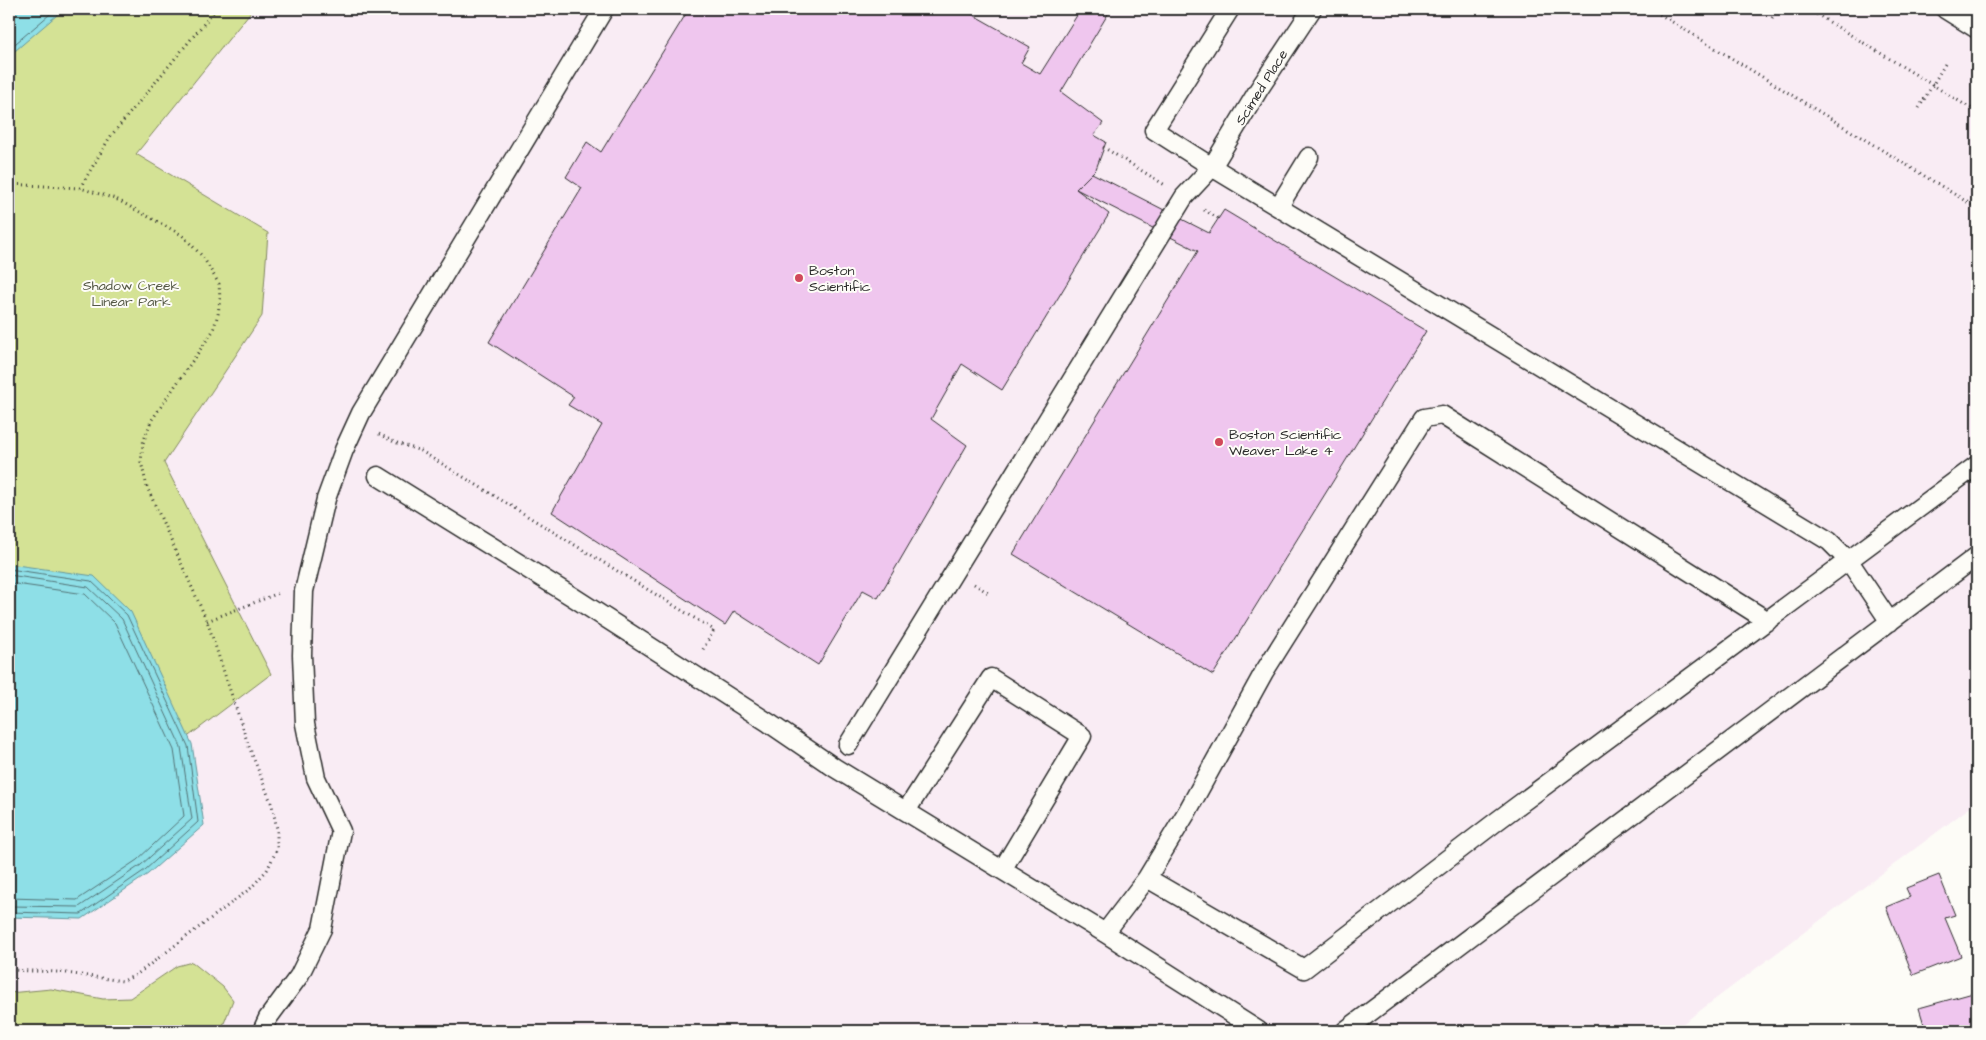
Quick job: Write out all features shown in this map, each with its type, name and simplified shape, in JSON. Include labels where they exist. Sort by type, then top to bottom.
[{"type":"lane","points":[[262,1031],[268,1018],[299,976],[322,929],[342,831],[316,778],[305,724],[302,655],[304,591],[326,499],[344,450],[361,412],[604,9]]},
{"type":"lane","points":[[1230,9],[1154,130],[1829,541],[1850,561],[1890,622]]},
{"type":"lane","name":"Scimed Place","points":[[848,745],[1184,197],[1212,167],[1259,89],[1312,9]]},
{"type":"lane","points":[[1945,9],[1977,29]]},
{"type":"lane","points":[[1279,206],[1309,157]]},
{"type":"lane","points":[[1105,933],[1147,878],[1187,812],[1264,672],[1424,418],[1442,415],[1768,621]]},
{"type":"lane","points":[[1147,878],[1304,970],[1497,821],[1977,465]]},
{"type":"lane","points":[[378,476],[573,597],[834,768],[1105,933],[1259,1031]]},
{"type":"lane","points":[[1345,1031],[1977,556]]},
{"type":"lane","points":[[906,812],[990,678],[1082,736],[1002,870]]},
{"type":"path","points":[[80,188],[110,137],[216,9]]},
{"type":"path","points":[[1651,9],[1977,208]]},
{"type":"path","points":[[1772,18],[1778,9]]},
{"type":"path","points":[[1808,9],[1977,112]]},
{"type":"path","points":[[1918,108],[1945,64]]},
{"type":"path","points":[[1103,147],[1159,181]]},
{"type":"path","points":[[9,184],[80,188],[116,199],[182,235],[204,257],[219,284],[219,307],[213,331],[152,421],[144,443],[141,462],[147,486],[207,621],[248,744],[272,805],[278,828],[277,849],[267,870],[251,888],[136,975],[123,980],[59,972],[9,970]]},
{"type":"path","points":[[374,431],[394,442],[421,451],[714,630],[702,650],[710,656]]},
{"type":"path","points":[[207,621],[278,593],[304,591]]},
{"type":"shaded area","points":[[253,9],[1977,9],[1977,802],[1673,1031],[9,1031],[9,872],[271,674],[163,463],[262,316],[268,233],[136,154]]},
{"type":"green space","name":"Shadow Creek Linear Park","points":[[13,9],[253,9],[136,154],[268,233],[262,316],[164,463],[271,674],[9,872],[9,12]]},
{"type":"green space","points":[[192,962],[223,987],[233,1000],[221,1031],[9,1031],[9,993],[51,989],[103,999],[130,998],[177,966]]},
{"type":"water","points":[[9,9],[64,9],[9,56]]},
{"type":"water","points":[[9,564],[94,576],[131,612],[192,744],[204,825],[148,874],[82,919],[9,917]]},
{"type":"building","name":"Boston Scientific","points":[[689,9],[963,9],[1030,47],[1021,63],[1040,74],[1081,9],[1111,9],[1061,92],[1103,123],[1094,135],[1106,142],[1096,169],[1076,189],[1109,214],[1002,390],[962,364],[931,419],[967,445],[878,598],[863,590],[818,665],[734,611],[725,625],[552,512],[602,425],[568,405],[574,397],[489,342],[582,188],[566,177],[587,142],[601,152]]},
{"type":"building","name":"Boston Scientific Weaver Lake 4","points":[[1092,173],[1209,233],[1224,210],[1426,331],[1213,675],[1013,554],[1198,251],[1076,189]]},
{"type":"building","points":[[1939,875],[1955,915],[1945,918],[1961,956],[1913,975],[1886,907],[1910,897],[1906,888]]},
{"type":"building","points":[[1973,993],[1977,1008],[1977,1031],[1926,1031],[1919,1008]]},
{"type":"place","name":"Boston Scientific","points":[[799,278]]},
{"type":"place","name":"Boston Scientific Weaver Lake 4","points":[[1219,442]]}]
